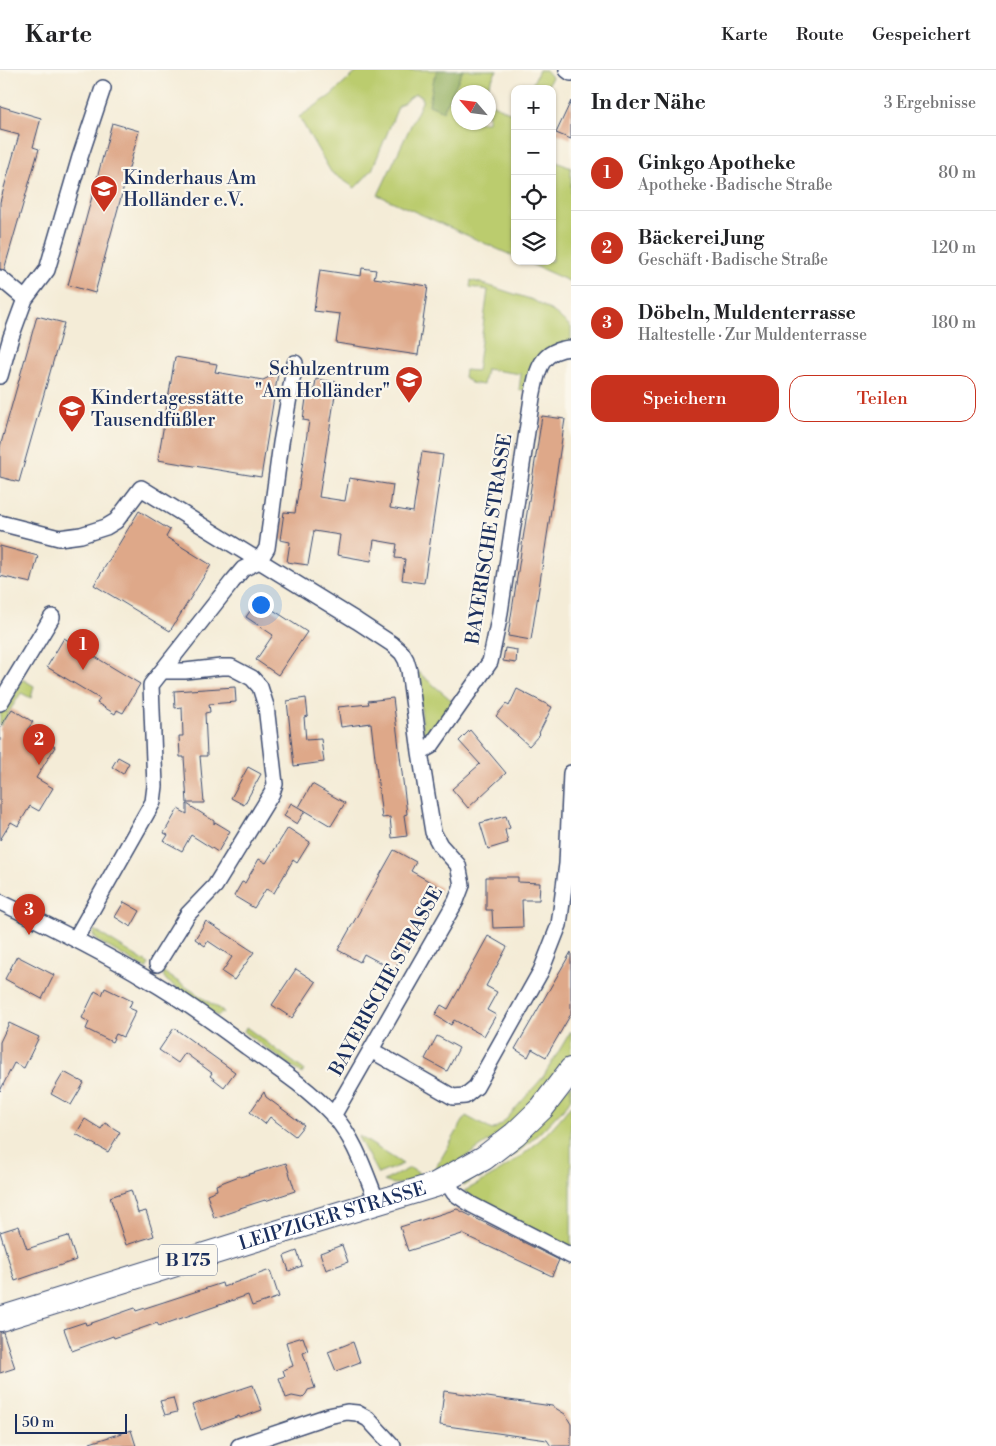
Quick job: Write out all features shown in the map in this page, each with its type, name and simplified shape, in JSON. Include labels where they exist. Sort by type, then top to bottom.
[{"type":"main road","name":"LEIPZIGER STRASSE","points":[[0,1319],[435,1185],[484,1158],[515,1134],[542,1108],[571,1070]]},
{"type":"street","points":[[567,70],[571,73]]},
{"type":"street","points":[[0,376],[11,337],[25,299],[47,270],[103,88]]},
{"type":"street","points":[[0,278],[25,299]]},
{"type":"street","name":"BAYERISCHE STRASSE","points":[[420,752],[431,746],[490,662],[500,619],[536,374],[544,360],[553,351],[571,348]]},
{"type":"street","points":[[76,938],[153,802],[155,786],[151,685],[243,569],[259,561],[267,548],[281,443],[295,363]]},
{"type":"street","name":"BAYERISCHE STRASSE","points":[[0,523],[59,538],[81,535],[106,527],[116,521],[141,488],[357,621],[392,644],[406,660],[432,832],[440,845],[458,865],[462,885],[456,901],[333,1116]]},
{"type":"street","points":[[0,703],[52,617]]},
{"type":"street","points":[[157,964],[188,914],[216,886],[272,793],[275,784],[266,706],[260,687],[252,678],[231,667],[162,671]]},
{"type":"street","points":[[371,1050],[453,1097],[465,1096],[476,1087],[541,971],[559,925],[567,864],[571,773]]},
{"type":"street","points":[[0,902],[76,938],[148,979],[294,1080],[333,1116],[358,1155],[377,1202]]},
{"type":"street","points":[[445,1179],[454,1193],[472,1205],[571,1256]]},
{"type":"street","points":[[239,1446],[328,1416],[347,1412],[357,1413],[368,1419],[393,1446]]},
{"type":"green space","points":[[359,70],[438,70],[434,78],[443,111],[451,95],[451,130],[496,130],[496,106],[511,113],[511,255],[378,195],[422,102],[422,96],[415,94],[398,107],[372,170],[355,188],[331,172],[299,117],[330,96]]},
{"type":"green space","points":[[438,70],[463,70],[456,85],[451,85],[451,95],[443,111],[429,105],[434,78]]},
{"type":"green space","points":[[463,70],[497,70],[489,85],[456,85]]},
{"type":"green space","points":[[539,70],[546,70],[552,77],[548,85],[532,85]]},
{"type":"green space","points":[[556,162],[571,168],[571,282],[533,265],[556,265]]},
{"type":"green space","points":[[471,280],[533,300],[555,313],[571,327],[571,343],[526,390],[519,390],[521,374],[486,369],[483,385],[471,383],[464,377],[465,370],[477,371],[488,290],[470,287]]},
{"type":"green space","points":[[417,671],[456,704],[429,741],[424,740]]},
{"type":"green space","points":[[22,680],[34,686],[31,698],[21,693],[0,726],[0,714]]},
{"type":"green space","points":[[94,930],[149,964],[146,969],[98,941],[93,935]]},
{"type":"green space","points":[[162,971],[224,1012],[217,1016],[167,981]]},
{"type":"green space","points":[[246,1027],[304,1070],[302,1074],[244,1032]]},
{"type":"green space","points":[[571,1031],[571,1057],[559,1075],[519,1121],[440,1174],[435,1169],[466,1116],[492,1130],[502,1124],[543,1077]]},
{"type":"green space","points":[[571,1085],[569,1102],[539,1133],[500,1165],[479,1179],[478,1176],[463,1186],[460,1181]]},
{"type":"green space","points":[[571,1105],[571,1249],[490,1210],[464,1191],[495,1174],[523,1155],[548,1132]]},
{"type":"green space","points":[[359,1136],[403,1164],[378,1174]]},
{"type":"green space","points":[[410,1168],[427,1178],[400,1184],[384,1181]]},
{"type":"building","points":[[571,101],[571,139],[556,133]]},
{"type":"building","points":[[0,106],[41,118],[33,147],[39,149],[4,270],[0,269],[0,202],[19,135],[0,130]]},
{"type":"building","points":[[112,123],[139,131],[95,293],[68,285]]},
{"type":"building","points":[[362,268],[376,270],[374,278],[428,286],[418,355],[336,343],[340,314],[314,311],[320,270],[361,276]]},
{"type":"building","points":[[37,316],[64,323],[19,482],[0,477],[0,447]]},
{"type":"building","points":[[175,357],[217,364],[215,372],[263,380],[278,373],[261,477],[158,460]]},
{"type":"building","points":[[316,379],[337,382],[319,497],[345,501],[349,478],[393,485],[390,508],[413,512],[422,452],[443,455],[424,583],[402,580],[405,559],[395,558],[397,544],[374,540],[371,561],[337,555],[340,535],[314,531],[308,565],[287,562],[290,542],[280,540],[284,512],[295,513],[309,421],[303,420],[307,391],[314,393]]},
{"type":"building","points":[[542,416],[565,419],[531,640],[508,636]]},
{"type":"building","points":[[139,511],[170,530],[166,537],[211,565],[170,631],[94,585]]},
{"type":"building","points":[[0,546],[38,556],[31,583],[0,576]]},
{"type":"building","points":[[261,595],[273,604],[270,608],[307,632],[278,675],[256,660],[273,635],[246,617]]},
{"type":"building","points":[[64,638],[140,684],[123,713],[117,710],[115,714],[97,703],[100,699],[47,667]]},
{"type":"building","points":[[505,648],[517,650],[516,663],[503,661]]},
{"type":"building","points":[[235,687],[236,702],[209,704],[210,712],[205,713],[207,756],[200,756],[204,803],[187,803],[184,757],[180,757],[179,736],[183,736],[182,707],[175,708],[174,691]]},
{"type":"building","points":[[517,689],[552,707],[540,734],[529,746],[496,716],[506,704],[509,706]]},
{"type":"building","points":[[306,698],[308,716],[304,717],[306,740],[321,739],[324,762],[294,766],[287,701]]},
{"type":"building","points":[[393,698],[407,814],[404,815],[407,836],[392,838],[390,817],[382,818],[371,723],[341,727],[338,707],[369,704],[368,701]]},
{"type":"building","points":[[12,709],[33,722],[27,730],[55,747],[36,778],[53,788],[39,811],[30,806],[18,826],[11,822],[0,840],[0,728]]},
{"type":"building","points":[[470,730],[506,773],[468,808],[452,789],[480,764],[459,741]]},
{"type":"building","points":[[118,757],[129,763],[123,774],[112,767]]},
{"type":"building","points":[[248,767],[261,774],[244,805],[231,798]]},
{"type":"building","points":[[312,784],[345,803],[331,826],[299,807]]},
{"type":"building","points":[[291,803],[305,811],[297,824],[284,816]]},
{"type":"building","points":[[187,804],[214,821],[214,824],[215,822],[230,831],[218,852],[191,835],[182,851],[164,841],[168,835],[164,833],[178,809],[187,814]]},
{"type":"building","points":[[506,816],[510,828],[505,830],[508,843],[488,849],[480,823]]},
{"type":"building","points":[[288,828],[310,842],[297,863],[293,860],[274,893],[266,889],[254,908],[234,896],[242,882],[245,883],[259,859],[266,863]]},
{"type":"building","points":[[394,850],[416,862],[411,871],[441,888],[394,970],[364,954],[360,962],[338,950]]},
{"type":"building","points":[[486,877],[518,877],[518,882],[540,883],[539,900],[522,900],[523,927],[493,928],[492,910],[486,910]]},
{"type":"building","points":[[124,902],[140,911],[131,927],[115,917]]},
{"type":"building","points":[[206,921],[254,952],[234,980],[222,972],[232,957],[208,941],[205,946],[195,939]]},
{"type":"building","points":[[488,936],[507,947],[486,986],[497,992],[487,1010],[496,1015],[484,1036],[454,1020],[451,1025],[435,1015],[441,1005],[448,1009]]},
{"type":"building","points":[[571,952],[571,1014],[546,1057],[532,1049],[528,1057],[515,1049]]},
{"type":"building","points":[[17,956],[54,975],[42,999],[5,979]]},
{"type":"building","points":[[296,969],[316,982],[292,1018],[272,1005]]},
{"type":"building","points":[[105,988],[132,1001],[129,1008],[136,1011],[123,1037],[116,1034],[112,1042],[86,1029],[89,1022],[82,1018],[95,991],[102,995]]},
{"type":"building","points":[[9,1023],[39,1037],[24,1068],[14,1063],[0,1091],[0,1042]]},
{"type":"building","points":[[174,1028],[235,1072],[224,1087],[210,1076],[212,1073],[185,1053],[178,1063],[159,1050]]},
{"type":"building","points":[[437,1036],[459,1048],[447,1071],[425,1059]]},
{"type":"building","points":[[64,1072],[84,1083],[71,1105],[51,1094]]},
{"type":"building","points":[[264,1092],[266,1097],[304,1125],[295,1136],[270,1117],[265,1124],[250,1112]]},
{"type":"building","points":[[85,1119],[101,1129],[105,1123],[120,1132],[108,1152],[76,1134]]},
{"type":"building","points":[[286,1163],[295,1191],[214,1218],[207,1194],[217,1190],[216,1185],[239,1176]]},
{"type":"building","points":[[131,1190],[138,1213],[146,1211],[154,1236],[126,1245],[110,1197]]},
{"type":"building","points":[[457,1209],[559,1260],[552,1276],[462,1234],[408,1251],[400,1227]]},
{"type":"building","points":[[19,1226],[27,1249],[68,1236],[76,1260],[15,1281],[0,1232]]},
{"type":"building","points":[[342,1245],[348,1262],[326,1270],[320,1253]]},
{"type":"building","points":[[297,1251],[302,1266],[289,1271],[284,1256]]},
{"type":"building","points":[[270,1270],[279,1297],[252,1306],[248,1295],[159,1326],[157,1323],[72,1351],[64,1329],[85,1322],[86,1325],[135,1308],[136,1311],[222,1283],[223,1287]]},
{"type":"building","points":[[0,1332],[3,1332],[15,1368],[0,1373]]},
{"type":"building","points":[[303,1337],[308,1351],[303,1353],[315,1388],[308,1390],[302,1398],[292,1396],[286,1398],[279,1378],[285,1376],[283,1370],[293,1366],[286,1342]]},
{"type":"building","points":[[353,1342],[360,1362],[336,1371],[328,1352]]},
{"type":"building","points":[[253,1385],[262,1410],[201,1430],[192,1405]]},
{"type":"building","points":[[444,1391],[552,1406],[565,1414],[571,1424],[571,1446],[551,1446],[547,1440],[440,1425]]},
{"type":"building","points":[[173,1398],[177,1412],[165,1415],[160,1401]]},
{"type":"building","points":[[131,1430],[136,1446],[91,1446],[90,1443]]},
{"type":"place","name":"Kinderhaus Am Holländer e.V.","points":[[104,213]]},
{"type":"place","name":"Schulzentrum \"Am Holländer\"","points":[[409,404]]},
{"type":"place","name":"Kindertagesstätte Tausendfüßler","points":[[72,433]]},
{"type":"place","name":"Ginkgo Apotheke","points":[[83,670]]},
{"type":"place","name":"Bäckerei Jung","points":[[39,765]]},
{"type":"place","name":"Döbeln, Muldenterrasse","points":[[29,935]]}]
